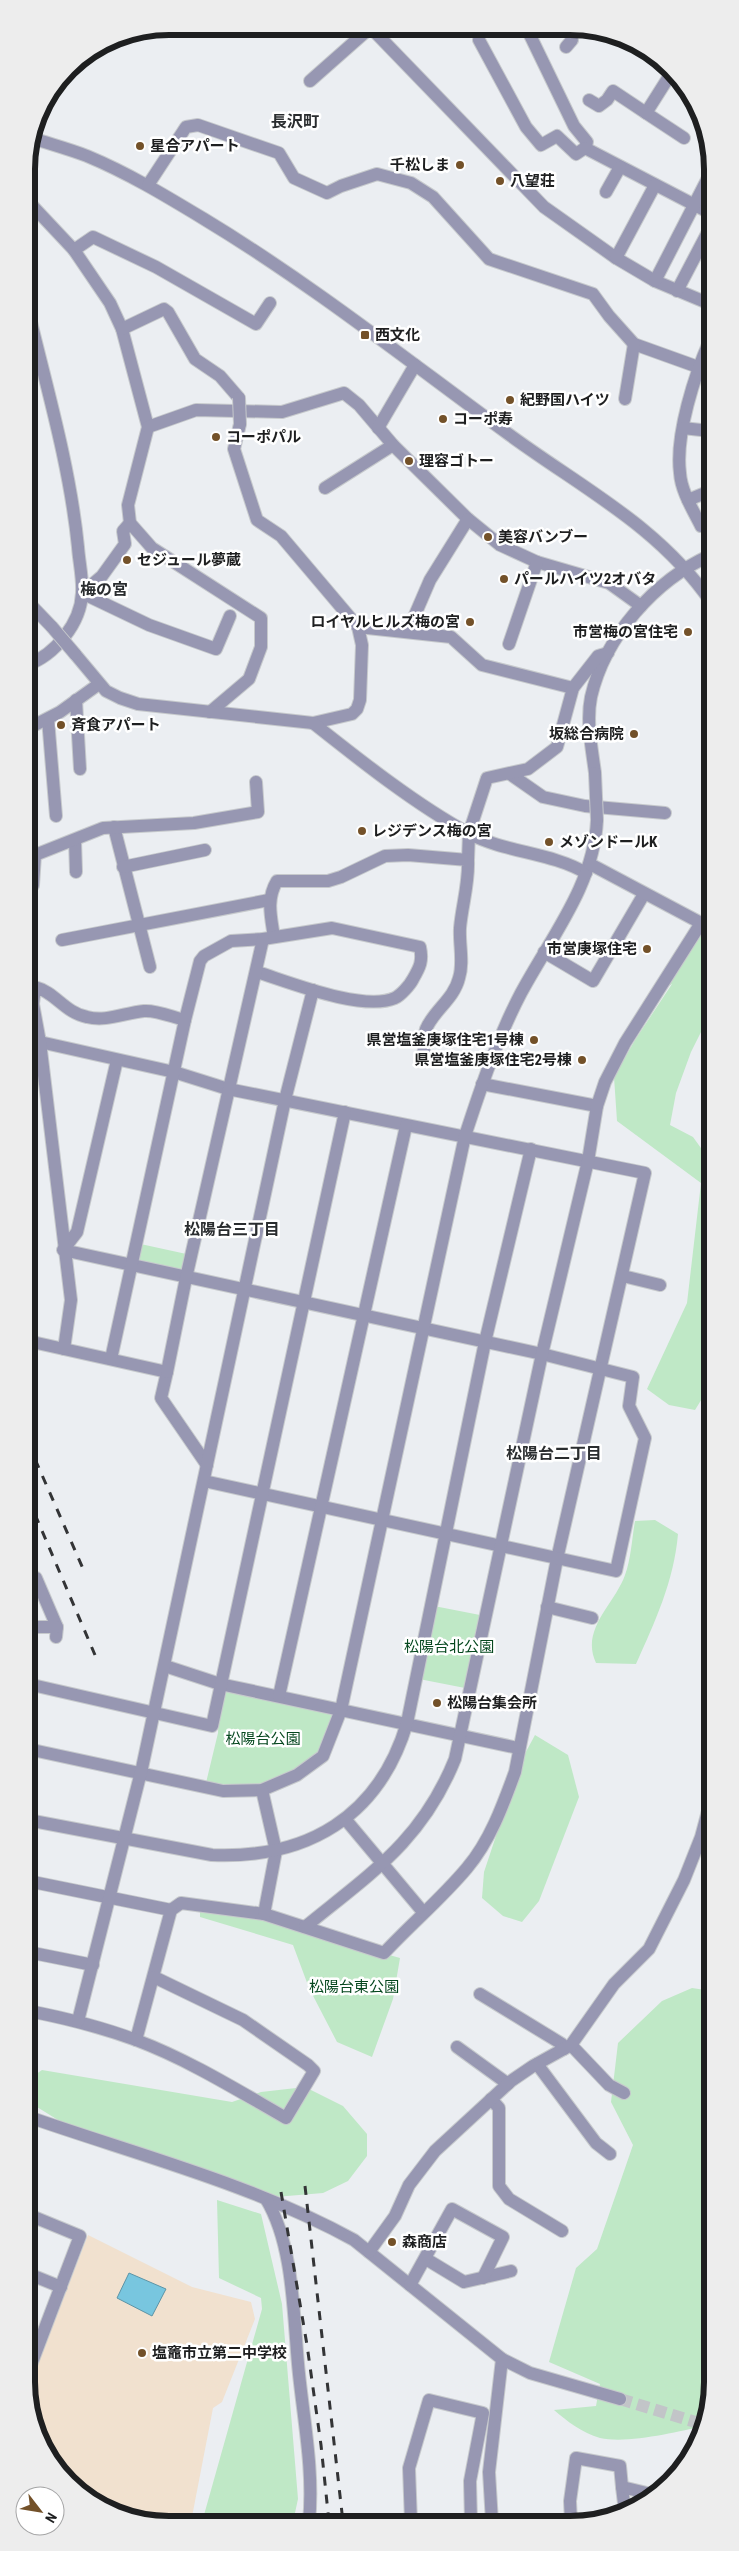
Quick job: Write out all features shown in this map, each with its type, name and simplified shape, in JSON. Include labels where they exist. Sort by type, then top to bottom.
[{"type":"street","points":[[310,81],[363,35]]},
{"type":"street","points":[[378,35],[544,206],[616,258],[656,281],[704,302]]},
{"type":"street","points":[[479,40],[526,126],[541,145],[557,136],[576,154],[586,148],[587,142],[574,126],[530,35]]},
{"type":"street","points":[[566,47],[572,40],[571,35]]},
{"type":"street","points":[[646,113],[668,78]]},
{"type":"street","points":[[589,100],[599,106],[607,100],[613,91],[684,138]]},
{"type":"street","points":[[148,185],[186,127],[198,125],[279,152],[294,178],[327,194],[341,186],[377,174],[411,183],[433,197],[489,259],[594,294],[609,316],[634,344],[698,367]]},
{"type":"street","points":[[39,140],[86,156],[148,185],[262,254],[511,436],[636,523],[685,567],[704,594]]},
{"type":"street","points":[[586,148],[704,210]]},
{"type":"street","points":[[606,192],[620,167]]},
{"type":"street","points":[[616,258],[655,185]]},
{"type":"street","points":[[656,281],[704,185]]},
{"type":"street","points":[[35,209],[74,250],[110,303],[122,328],[148,427],[128,505],[130,523],[152,548],[261,618],[261,647],[249,679],[210,712]]},
{"type":"street","points":[[74,250],[93,237],[156,267],[256,324],[270,303]]},
{"type":"street","points":[[677,291],[704,239]]},
{"type":"street","points":[[35,609],[106,692],[138,704],[313,723],[352,714],[357,709],[360,700],[362,645],[358,627],[281,536],[257,520],[234,449],[240,424],[239,398],[220,376],[195,359],[168,312],[164,309],[122,328]]},
{"type":"street","points":[[35,340],[74,506],[82,593],[77,616],[67,632],[49,653],[35,661]]},
{"type":"street","points":[[625,400],[634,344]]},
{"type":"street","points":[[704,354],[698,367],[683,428],[680,473],[688,500],[701,526],[704,526]]},
{"type":"street","points":[[378,428],[415,365]]},
{"type":"street","points":[[148,427],[196,410],[282,412],[344,392],[359,405],[393,445],[468,519],[500,545],[537,562],[608,583],[641,606]]},
{"type":"street","points":[[683,428],[704,430]]},
{"type":"street","points":[[325,488],[393,445]]},
{"type":"street","points":[[688,500],[704,493]]},
{"type":"street","points":[[408,631],[430,580],[468,519]]},
{"type":"street","points":[[82,593],[102,576],[125,544],[123,531],[130,523]]},
{"type":"street","points":[[35,1750],[224,1791],[262,1790],[297,1775],[323,1756],[341,1710],[465,1136],[482,1084],[503,1030],[574,900],[588,868],[596,837],[598,820],[589,717],[590,704],[598,675],[608,653],[641,606],[685,567],[704,558]]},
{"type":"street","points":[[509,644],[537,562]]},
{"type":"street","points":[[82,593],[149,625],[216,649],[230,616]]},
{"type":"street","points":[[358,627],[451,637],[482,665],[573,688]]},
{"type":"street","points":[[424,1060],[425,1032],[431,1020],[450,997],[460,977],[460,930],[463,904],[469,881],[469,833],[487,778],[510,774],[528,768],[557,747],[573,688],[598,656],[608,653]]},
{"type":"street","points":[[35,725],[48,719],[100,684]]},
{"type":"street","points":[[76,700],[80,769]]},
{"type":"street","points":[[48,719],[56,816]]},
{"type":"street","points":[[305,1927],[383,1864],[419,1825],[435,1802],[455,1758],[542,1354],[588,1161],[597,1106],[605,1082],[625,1043],[701,924],[644,894],[588,868],[516,850],[469,833],[400,789],[313,723]]},
{"type":"street","points":[[510,774],[543,797],[584,806],[665,813]]},
{"type":"street","points":[[35,855],[75,840],[92,831],[114,827],[194,823],[258,812],[256,782]]},
{"type":"street","points":[[114,827],[150,967]]},
{"type":"street","points":[[75,840],[76,872]]},
{"type":"street","points":[[123,867],[205,850]]},
{"type":"street","points":[[207,1465],[161,1398],[228,1089],[257,972],[268,938],[271,891],[277,881],[328,881],[341,878],[385,856],[408,855],[468,860]]},
{"type":"street","points":[[544,952],[593,981],[644,894]]},
{"type":"street","points":[[62,940],[269,900]]},
{"type":"street","points":[[111,1360],[185,1020],[197,968],[204,956],[231,941],[268,938],[332,928],[420,947],[423,960],[412,982],[395,998],[360,1001],[313,990],[257,972]]},
{"type":"street","points":[[35,987],[47,990],[60,1003],[85,1017],[98,1019],[145,1011],[185,1020]]},
{"type":"street","points":[[78,2021],[141,1773],[286,1100],[313,990]]},
{"type":"street","points":[[35,1015],[40,1042],[63,1250],[71,1300],[64,1349]]},
{"type":"street","points":[[40,1042],[174,1072],[228,1089],[406,1126],[531,1148],[645,1173],[557,1559],[518,1748],[515,1772],[506,1798],[480,1849],[467,1868],[384,1953],[264,1914],[181,1903],[172,1910],[136,2040]]},
{"type":"street","points":[[63,1250],[77,1232],[117,1060]]},
{"type":"street","points":[[482,1084],[597,1106]]},
{"type":"street","points":[[35,1686],[212,1726],[345,1112]]},
{"type":"street","points":[[279,1696],[406,1126]]},
{"type":"street","points":[[35,1821],[123,1840],[212,1855],[240,1856],[293,1847],[320,1836],[346,1820],[377,1786],[391,1764],[407,1723],[444,1533],[485,1342],[531,1148]]},
{"type":"street","points":[[63,1250],[542,1354],[600,1367],[633,1377],[629,1406],[645,1438],[616,1571],[204,1481]]},
{"type":"street","points":[[623,1276],[660,1284]]},
{"type":"street","points":[[35,1343],[167,1372]]},
{"type":"street","points":[[35,1578],[56,1632],[35,1628]]},
{"type":"street","points":[[547,1608],[592,1618]]},
{"type":"street","points":[[165,1666],[220,1684],[518,1748]]},
{"type":"street","points":[[262,1790],[276,1851],[264,1914]]},
{"type":"street","points":[[346,1820],[423,1912]]},
{"type":"street","points":[[369,2252],[395,2216],[409,2185],[435,2151],[508,2084],[537,2064],[568,2047],[614,1984],[649,1949],[684,1880],[704,1826]]},
{"type":"street","points":[[35,1883],[172,1910]]},
{"type":"street","points":[[35,1953],[93,1965]]},
{"type":"street","points":[[35,2012],[78,2021],[136,2040],[194,2065],[286,2118],[314,2071],[243,2020],[154,1978]]},
{"type":"street","points":[[480,1994],[568,2047],[609,2085],[624,2093]]},
{"type":"street","points":[[457,2047],[508,2084]]},
{"type":"street","points":[[537,2064],[596,2143],[610,2154]]},
{"type":"street","points":[[491,2099],[499,2108],[499,2186],[509,2199],[562,2231]]},
{"type":"street","points":[[35,2119],[266,2199],[329,2227],[369,2252],[502,2359],[530,2373],[620,2399]]},
{"type":"street","points":[[266,2199],[274,2212],[284,2247],[292,2297],[310,2478],[309,2516]]},
{"type":"street","points":[[410,2285],[452,2209],[503,2237],[483,2278]]},
{"type":"street","points":[[35,2217],[80,2236],[35,2354]]},
{"type":"street","points":[[426,2259],[464,2282],[511,2270]]},
{"type":"street","points":[[35,2276],[61,2287]]},
{"type":"street","points":[[492,2516],[489,2472],[502,2359]]},
{"type":"street","points":[[411,2516],[409,2468],[429,2400],[482,2412],[470,2481],[471,2516]]},
{"type":"street","points":[[571,2516],[570,2501],[576,2458],[620,2466],[624,2504]]},
{"type":"street","points":[[622,2487],[645,2493]]},
{"type":"shaded area","name":"塩竈市立第二中学校","points":[[88,2235],[192,2287],[251,2302],[255,2319],[222,2402],[213,2408],[192,2516],[151,2515],[126,2509],[94,2493],[74,2477],[53,2449],[45,2433],[35,2391],[35,2372]]},
{"type":"green space","points":[[701,923],[704,924],[704,1026],[691,1052],[676,1093],[670,1125],[693,1137],[704,1152],[704,1395],[695,1410],[669,1405],[647,1389],[687,1303],[701,1183],[617,1121],[614,1077],[635,1040],[672,984],[662,990]]},
{"type":"green space","points":[[136,1243],[191,1255],[186,1278],[131,1266]]},
{"type":"green space","points":[[655,1520],[678,1534],[668,1585],[657,1617],[636,1664],[596,1663],[592,1651],[592,1639],[601,1617],[625,1575],[635,1521]]},
{"type":"green space","name":"松陽台北公園","points":[[434,1606],[480,1615],[465,1688],[419,1679]]},
{"type":"green space","name":"松陽台公園","points":[[220,1684],[341,1710],[323,1756],[262,1790],[205,1787],[218,1733]]},
{"type":"green space","points":[[535,1735],[568,1755],[579,1797],[539,1901],[522,1922],[503,1916],[482,1898],[484,1872],[521,1761]]},
{"type":"green space","name":"松陽台東公園","points":[[200,1909],[261,1919],[400,1958],[393,1999],[372,2057],[337,2042],[309,1988],[293,1945],[200,1917]]},
{"type":"green space","points":[[692,1988],[704,1990],[704,2391],[696,2428],[624,2440],[600,2438],[581,2430],[554,2410],[596,2406],[600,2384],[549,2362],[576,2268],[597,2249],[633,2145],[611,2102],[618,2043],[662,2001]]},
{"type":"green space","points":[[42,2070],[232,2102],[261,2092],[305,2087],[343,2106],[367,2134],[367,2156],[348,2181],[323,2193],[275,2197],[74,2130],[35,2106],[35,2075]]},
{"type":"green space","points":[[217,2200],[261,2214],[282,2304],[298,2499],[294,2516],[204,2516],[262,2309],[261,2298],[219,2278]]},
{"type":"water","points":[[129,2273],[166,2289],[152,2316],[117,2298]]},
{"type":"tunnel","points":[[620,2399],[697,2423]]},
{"type":"railway","points":[[35,1459],[84,1571]]},
{"type":"railway","points":[[35,1514],[95,1655]]},
{"type":"railway","points":[[305,2186],[342,2516]]},
{"type":"railway","points":[[281,2192],[307,2345],[328,2516]]},
{"type":"place","name":"星合アパート","points":[[140,146]]},
{"type":"place","name":"千松しま","points":[[460,165]]},
{"type":"place","name":"八望荘","points":[[500,181]]},
{"type":"place","name":"西文化","points":[[365,335]]},
{"type":"place","name":"紀野国ハイツ","points":[[510,400]]},
{"type":"place","name":"コーポ寿","points":[[443,419]]},
{"type":"place","name":"コーポパル","points":[[216,437]]},
{"type":"place","name":"理容ゴトー","points":[[409,461]]},
{"type":"place","name":"美容バンブー","points":[[488,537]]},
{"type":"place","name":"セジュール夢蔵","points":[[127,560]]},
{"type":"place","name":"パールハイツ2オバタ","points":[[504,579]]},
{"type":"place","name":"ロイヤルヒルズ梅の宮","points":[[470,622]]},
{"type":"place","name":"市営梅の宮住宅","points":[[688,632]]},
{"type":"place","name":"斉食アパート","points":[[61,725]]},
{"type":"place","name":"坂総合病院","points":[[634,734]]},
{"type":"place","name":"レジデンス梅の宮","points":[[362,831]]},
{"type":"place","name":"メゾンドールK","points":[[549,842]]},
{"type":"place","name":"市営庚塚住宅","points":[[647,949]]},
{"type":"place","name":"県営塩釜庚塚住宅1号棟","points":[[534,1040]]},
{"type":"place","name":"県営塩釜庚塚住宅2号棟","points":[[582,1060]]},
{"type":"place","name":"松陽台集会所","points":[[437,1703]]},
{"type":"place","name":"森商店","points":[[392,2242]]},
{"type":"place","name":"塩竈市立第二中学校","points":[[142,2353]]},
{"type":"district","name":"長沢町","points":[[295,121]]},
{"type":"district","name":"梅の宮","points":[[104,589]]},
{"type":"district","name":"松陽台三丁目","points":[[232,1229]]},
{"type":"district","name":"松陽台二丁目","points":[[554,1453]]}]
